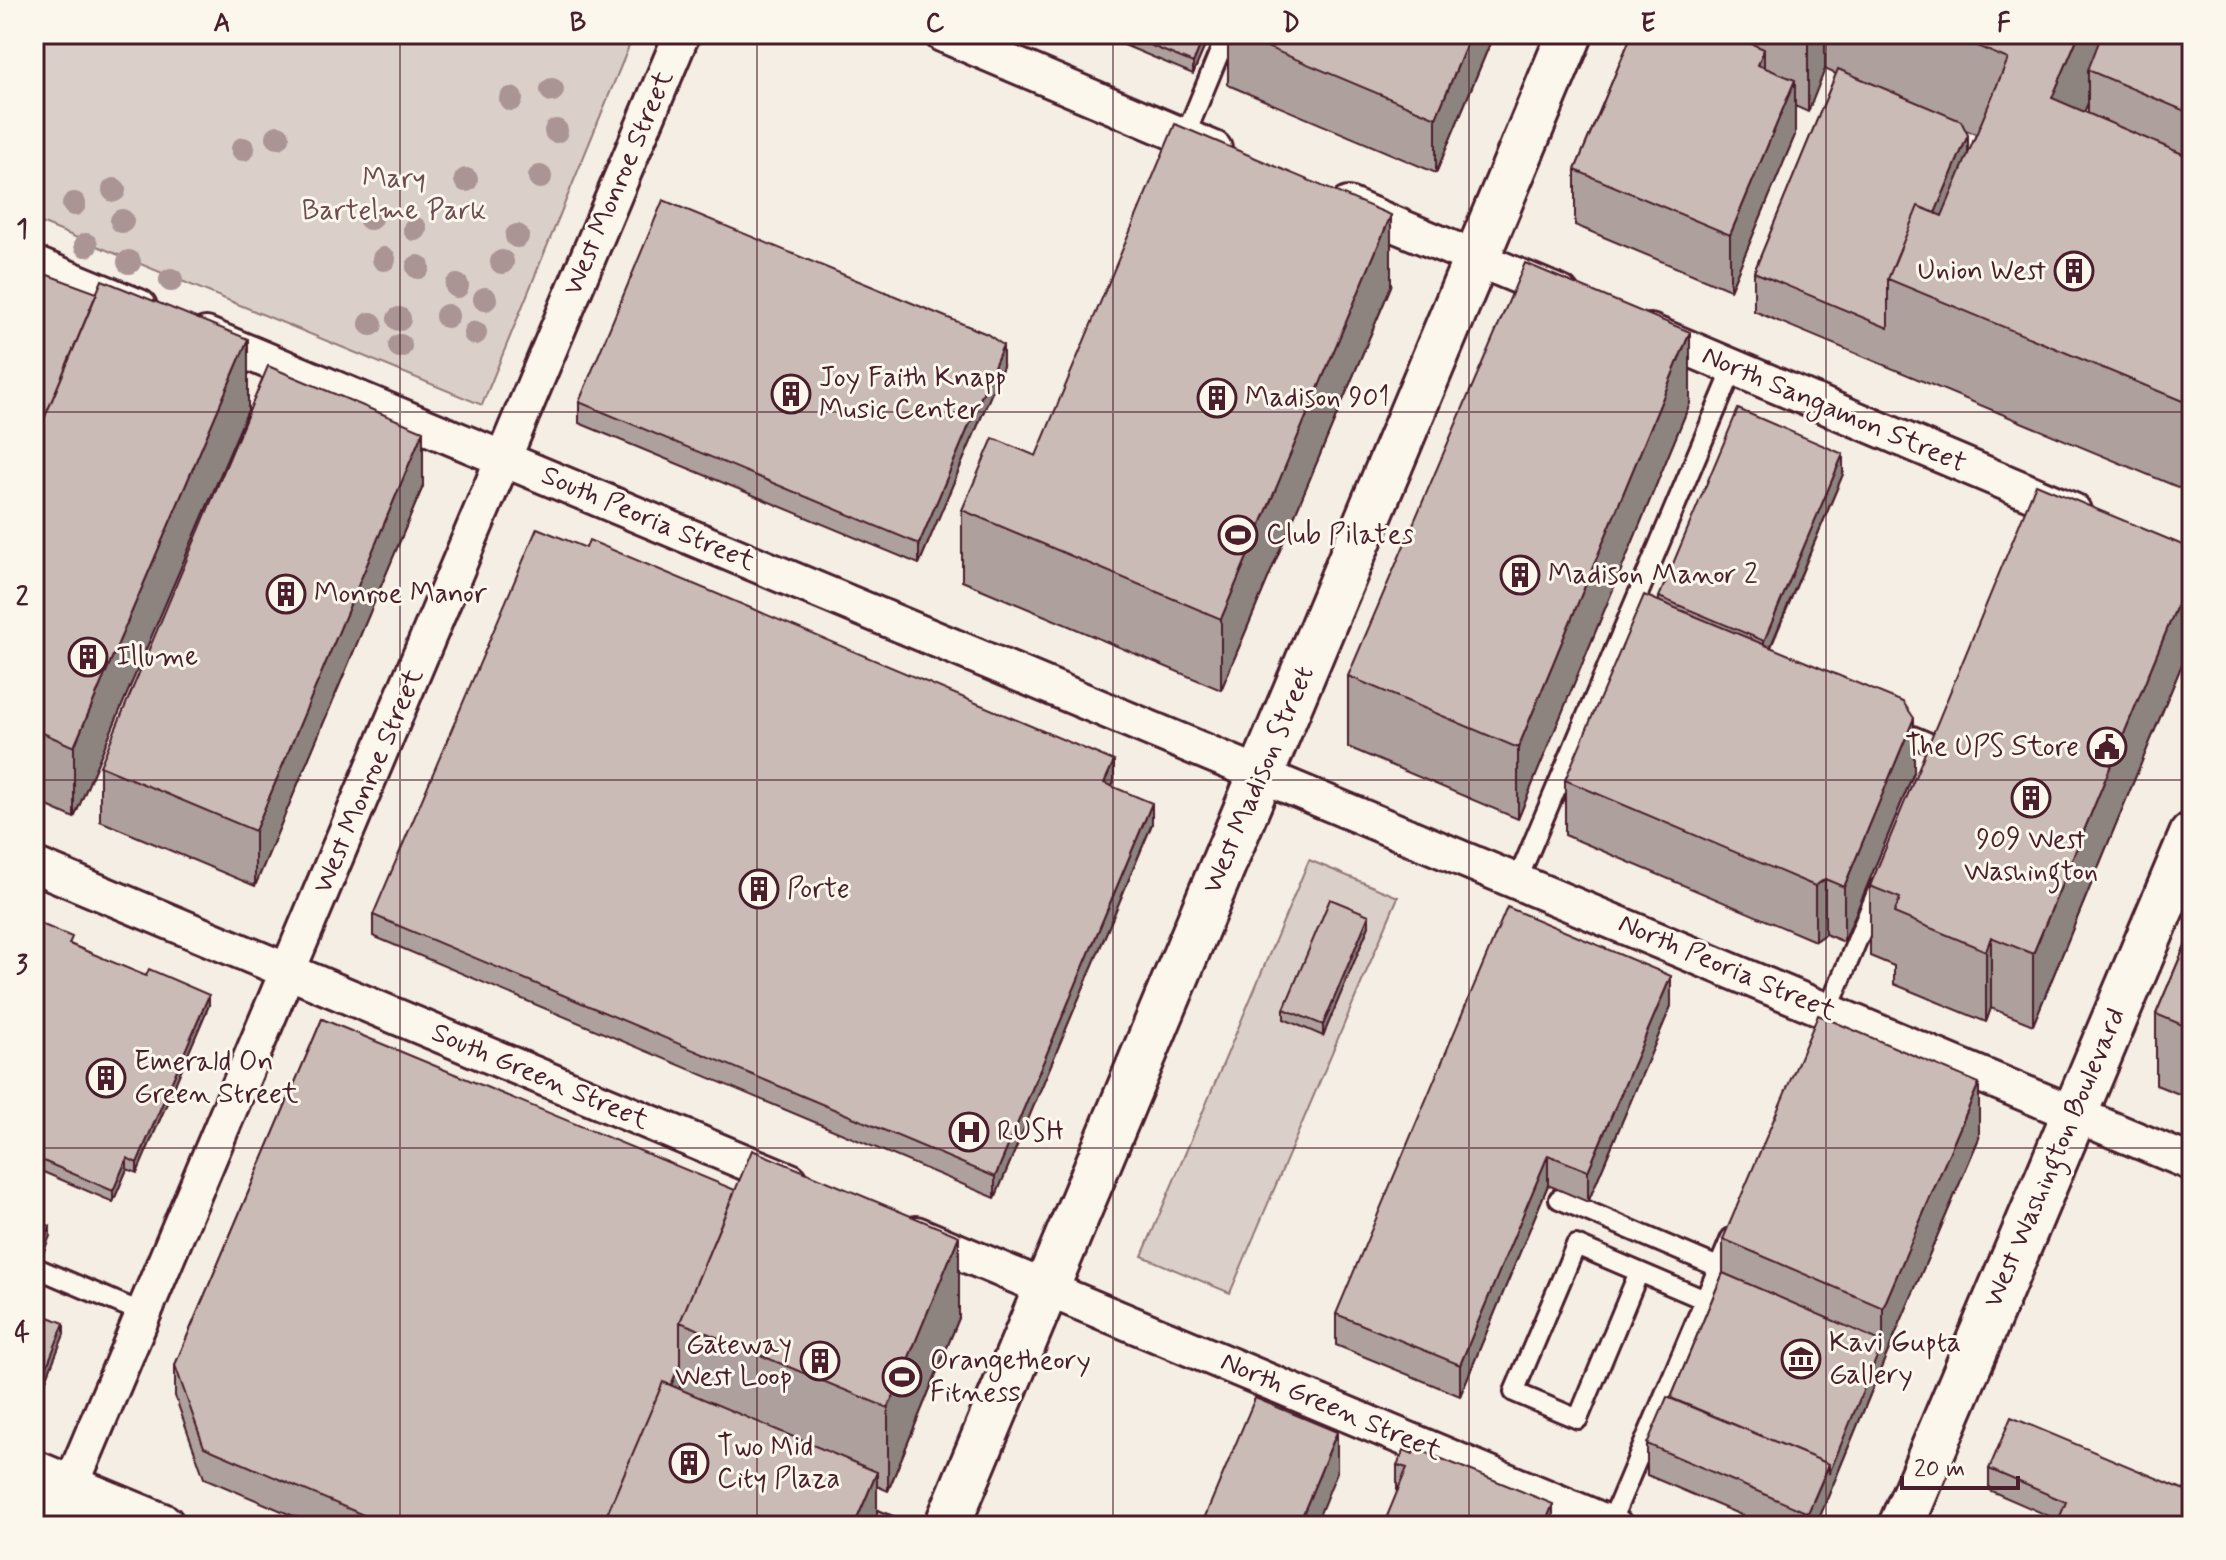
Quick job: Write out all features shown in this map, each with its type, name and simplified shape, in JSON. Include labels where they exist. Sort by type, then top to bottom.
[{"type":"main road","name":"West Madison Street","points":[[947,1526],[1570,34]]},
{"type":"main road","name":"West Washington Boulevard","points":[[1901,1526],[2190,846]]},
{"type":"main road","points":[[53,1496],[162,1526]]},
{"type":"street","name":"West Monroe Street","points":[[53,1496],[145,1314],[682,34]]},
{"type":"street","points":[[942,34],[1248,163]]},
{"type":"street","name":"North Sangamon Street","points":[[1320,193],[1734,367],[2042,505],[2098,521]]},
{"type":"street","name":"South Peoria Street","points":[[34,264],[1262,774]]},
{"type":"street","name":"North Peoria Street","points":[[1262,774],[1517,881],[1823,1022],[2074,1114],[2192,1163]]},
{"type":"street","name":"South Green Street","points":[[34,865],[819,1193]]},
{"type":"street","points":[[891,1223],[1046,1288]]},
{"type":"street","name":"North Green Street","points":[[1046,1288],[1613,1525]]},
{"type":"lane","points":[[1185,136],[1227,34]]},
{"type":"lane","points":[[1517,881],[1635,621],[1734,367]]},
{"type":"lane","points":[[1883,724],[1939,747]]},
{"type":"lane","points":[[1823,1022],[1885,874]]},
{"type":"lane","points":[[1559,1199],[1718,1267]]},
{"type":"lane","points":[[1613,1525],[1736,1225]]},
{"type":"lane","points":[[1639,1272],[1578,1419],[1514,1392],[1576,1245],[1705,1300]]},
{"type":"lane","points":[[34,1267],[145,1314]]},
{"type":"lane","points":[[843,1507],[889,1526]]},
{"type":"green space","name":"Mary Bartelme Park","points":[[34,34],[634,34],[482,405],[34,220]]},
{"type":"green space","points":[[1309,860],[1398,897],[1230,1293],[1142,1256]]},
{"type":"building","points":[[1123,34],[1205,34],[1193,63]]},
{"type":"building","points":[[1236,34],[1471,34],[1436,118]]},
{"type":"building","points":[[1632,34],[1729,34],[1764,49],[1758,65],[1795,80],[1730,235],[1575,170]]},
{"type":"building","points":[[1949,34],[2079,34],[2052,98],[2192,158],[2192,405],[1888,279],[1918,206],[1942,216],[2008,59]]},
{"type":"building","points":[[2102,34],[2192,34],[2192,114],[2088,70]]},
{"type":"building","points":[[1838,69],[1961,121],[1968,135],[1935,213],[1918,206],[1888,279],[1888,328],[1754,272]]},
{"type":"building","name":"Madison 901","points":[[1175,124],[1391,215],[1221,619],[962,510],[993,438],[1036,456]]},
{"type":"building","name":"Joy Faith Knapp Music Center","points":[[663,200],[987,334],[1003,345],[919,544],[579,402]]},
{"type":"building","name":"Madison Manor 2","points":[[1525,263],[1690,332],[1518,748],[1348,676]]},
{"type":"building","points":[[34,270],[97,293],[34,443]]},
{"type":"building","name":"Illume","points":[[102,280],[248,339],[74,747],[34,729],[34,443]]},
{"type":"building","name":"Monroe Manor","points":[[268,366],[423,431],[255,831],[100,766]]},
{"type":"building","points":[[1738,409],[1843,454],[1764,641],[1659,597]]},
{"type":"building","name":"909 West Washington","points":[[2036,484],[2192,549],[2192,569],[2033,954],[1991,937],[1986,951],[1894,913],[1900,898],[1870,886]]},
{"type":"building","name":"Porte","points":[[537,528],[586,548],[589,540],[1114,761],[1104,783],[1152,803],[995,1177],[373,915]]},
{"type":"building","points":[[1644,595],[1903,702],[1914,718],[1844,887],[1825,879],[1815,886],[1565,780]]},
{"type":"building","points":[[1330,899],[1369,915],[1323,1025],[1284,1009]]},
{"type":"building","points":[[1507,907],[1671,976],[1588,1171],[1548,1155],[1460,1365],[1336,1314]]},
{"type":"building","name":"Emerald On Green Street","points":[[34,921],[72,937],[69,944],[146,976],[149,969],[209,995],[137,1163],[127,1158],[113,1191],[34,1157]]},
{"type":"building","points":[[2192,929],[2192,1029],[2156,1014]]},
{"type":"building","points":[[1818,1015],[1979,1083],[1883,1308],[1723,1239]]},
{"type":"building","points":[[322,1019],[735,1190],[680,1322],[680,1364],[671,1385],[663,1382],[602,1526],[389,1526],[204,1447],[175,1365]]},
{"type":"building","points":[[752,1150],[959,1236],[888,1408],[680,1322]]},
{"type":"building","points":[[34,1219],[50,1226],[34,1266]]},
{"type":"building","points":[[1723,1273],[1883,1342],[1829,1474],[1829,1464],[1671,1398]]},
{"type":"building","points":[[34,1311],[64,1323],[41,1381],[34,1379]]},
{"type":"building","points":[[663,1382],[877,1472],[854,1526],[602,1526]]},
{"type":"building","points":[[1667,1397],[1829,1464],[1808,1513],[1647,1444]]},
{"type":"building","points":[[1255,1398],[1337,1432],[1298,1526],[1201,1526]]},
{"type":"building","points":[[2011,1417],[2192,1493],[2192,1526],[2056,1526],[2066,1502],[1989,1469]]},
{"type":"building","points":[[1415,1448],[1553,1504],[1544,1526],[1383,1526],[1407,1468],[1397,1465],[1404,1450],[1413,1454]]},
{"type":"building","points":[[2029,1518],[2049,1526],[2026,1526]]},
{"type":"place","name":"Union West","points":[[2074,271]]},
{"type":"place","name":"Joy Faith Knapp Music Center","points":[[791,394]]},
{"type":"place","name":"Madison 901","points":[[1217,398]]},
{"type":"place","name":"Club Pilates","points":[[1238,535]]},
{"type":"place","name":"Madison Manor 2","points":[[1520,575]]},
{"type":"place","name":"Monroe Manor","points":[[286,594]]},
{"type":"place","name":"Illume","points":[[88,657]]},
{"type":"place","name":"The UPS Store","points":[[2107,747]]},
{"type":"place","name":"909 West Washington","points":[[2031,798]]},
{"type":"place","name":"Porte","points":[[759,889]]},
{"type":"place","name":"Emerald On Green Street","points":[[106,1078]]},
{"type":"place","name":"RUSH","points":[[969,1132]]},
{"type":"place","name":"Kavi Gupta Gallery","points":[[1801,1359]]},
{"type":"place","name":"Gateway West Loop","points":[[820,1361]]},
{"type":"place","name":"Orangetheory Fitness","points":[[902,1377]]},
{"type":"place","name":"Two Mid City Plaza","points":[[689,1463]]}]
